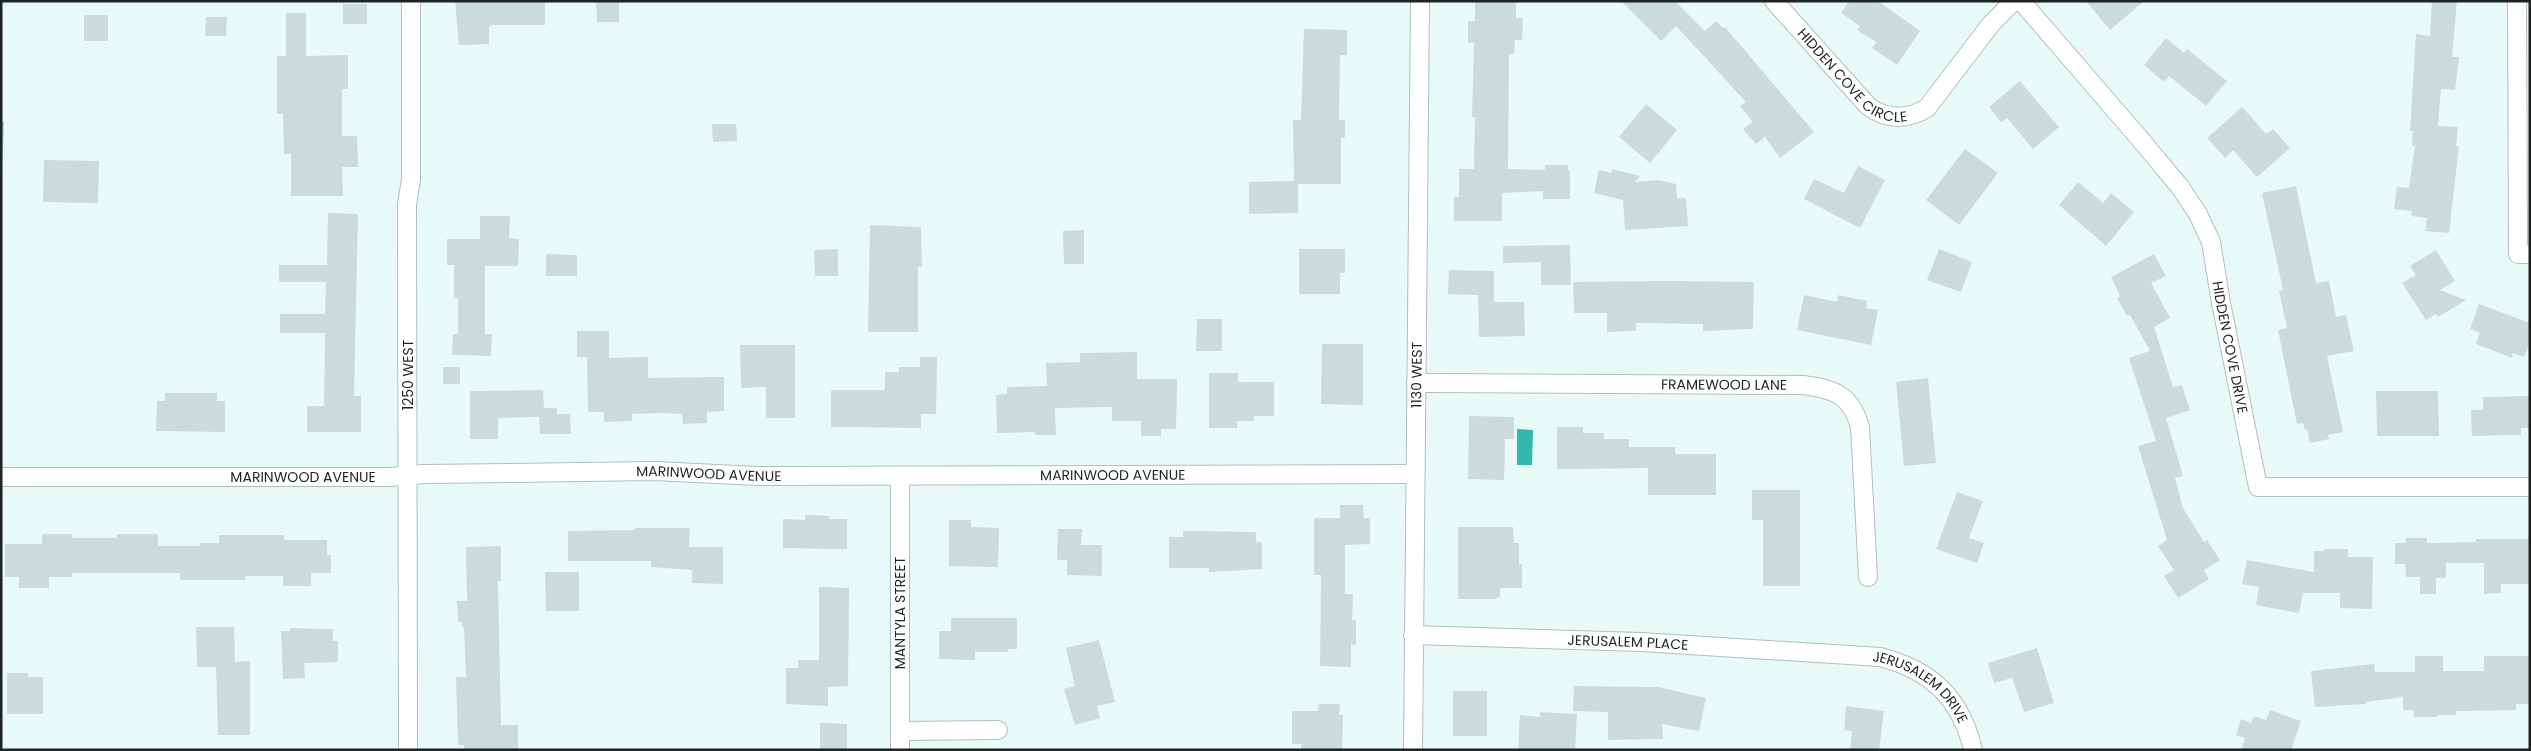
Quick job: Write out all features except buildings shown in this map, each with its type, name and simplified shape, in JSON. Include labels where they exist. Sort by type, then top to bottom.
[{"type":"street","name":"1250 WEST","points":[[408,750],[407,205],[411,170],[411,1]]},
{"type":"street","name":"1130 WEST","points":[[1412,750],[1420,1]]},
{"type":"street","name":"HIDDEN COVE CIRCLE","points":[[1774,1],[1868,106],[1876,112],[1894,117],[1917,114],[1927,108],[1990,24],[2014,1]]},
{"type":"street","name":"HIDDEN COVE DRIVE","points":[[2021,1],[2180,187],[2198,214],[2211,242],[2220,304],[2258,488],[2530,488]]},
{"type":"street","points":[[2517,1],[2524,254]]},
{"type":"street","name":"FRAMEWOOD LANE","points":[[1416,383],[1803,385],[1822,387],[1841,394],[1856,414],[1860,427],[1868,577]]},
{"type":"street","name":"MARINWOOD AVENUE","points":[[1,477],[408,475],[655,471],[758,476],[1415,474]]},
{"type":"street","name":"MANTYLA STREET","points":[[900,476],[900,750]]},
{"type":"street","name":"JERUSALEM PLACE","points":[[1413,635],[1641,642],[1844,653]]},
{"type":"street","name":"JERUSALEM DRIVE","points":[[1844,653],[1895,661],[1909,667],[1938,686],[1956,705],[1973,750]]},
{"type":"street","points":[[900,731],[998,730]]},
{"type":"shaded area","points":[[1,121],[4,122],[1,202]]},
{"type":"shaded area","points":[[1517,429],[1533,430],[1532,465],[1517,465]]}]
